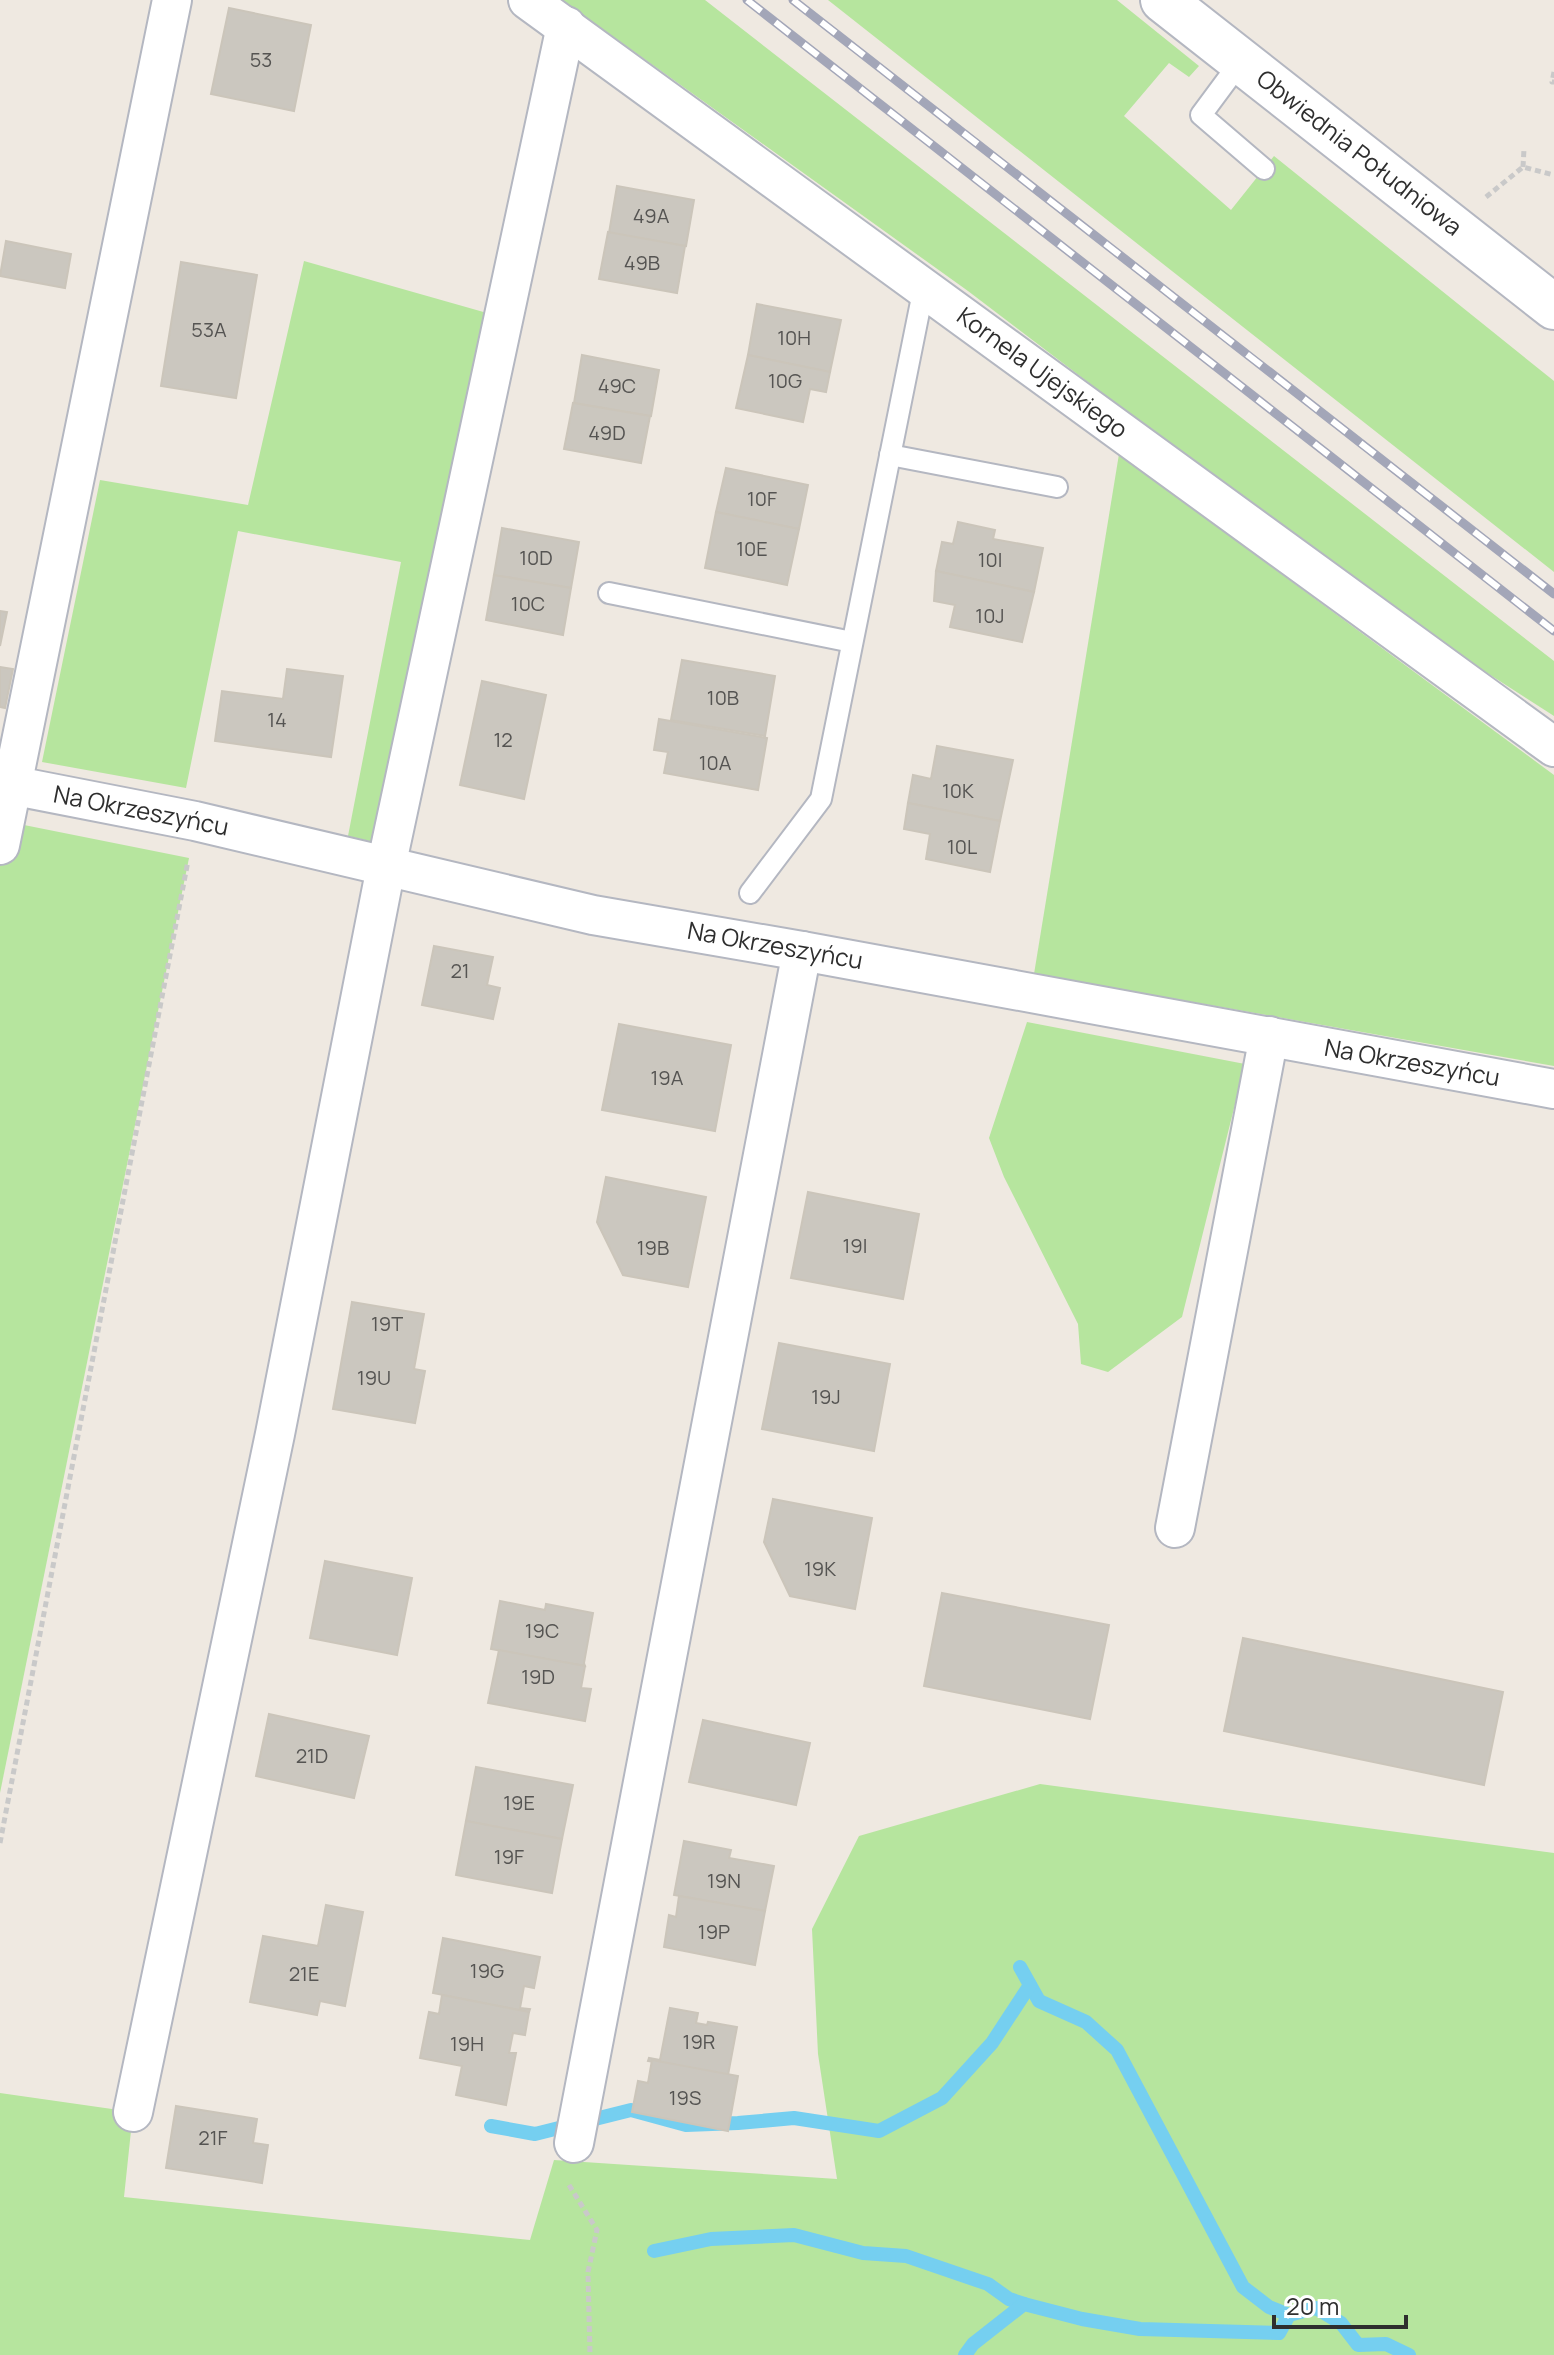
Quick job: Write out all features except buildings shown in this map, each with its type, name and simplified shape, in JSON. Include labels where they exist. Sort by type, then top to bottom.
[{"type":"main road","name":"Obwiednia Południowa","points":[[1163,0],[1554,307]]},
{"type":"street","points":[[0,845],[6,784],[172,0]]},
{"type":"street","name":"Kornela Ujejskiego","points":[[528,0],[1554,747]]},
{"type":"street","points":[[133,2112],[278,1419],[386,867],[566,26]]},
{"type":"street","name":"Na Okrzeszyńcu","points":[[6,784],[195,821],[593,915],[1554,1089]]},
{"type":"street","points":[[574,2143],[802,951]]},
{"type":"street","points":[[1175,1528],[1269,1036]]},
{"type":"lane","points":[[1241,61],[1201,115],[1264,169]]},
{"type":"lane","points":[[750,893],[821,799],[924,287]]},
{"type":"lane","points":[[890,455],[1057,487]]},
{"type":"lane","points":[[609,593],[852,642]]},
{"type":"path","points":[[1554,72],[1554,82]]},
{"type":"path","points":[[1482,200],[1523,167],[1524,149]]},
{"type":"path","points":[[1523,167],[1554,175]]},
{"type":"path","points":[[0,1843],[195,821]]},
{"type":"path","points":[[568,2184],[597,2230],[588,2272],[590,2355]]},
{"type":"green space","points":[[562,0],[705,0],[1554,661],[1554,716],[1380,604],[968,291]]},
{"type":"green space","points":[[828,0],[1117,0],[1199,66],[1189,77],[1169,63],[1124,116],[1231,210],[1274,156],[1554,381],[1554,572]]},
{"type":"green space","points":[[304,261],[487,313],[378,843],[348,836],[401,562],[238,531],[186,788],[42,762],[100,480],[248,505]]},
{"type":"green space","points":[[1119,454],[1554,775],[1554,1066],[1034,974]]},
{"type":"green space","points":[[4,821],[189,858],[0,1793],[0,845]]},
{"type":"green space","points":[[1027,1022],[1245,1064],[1182,1317],[1108,1372],[1081,1364],[1078,1324],[1004,1177],[989,1138]]},
{"type":"green space","points":[[1040,1784],[1554,1853],[1554,2355],[0,2355],[0,2093],[133,2112],[124,2197],[530,2240],[554,2160],[837,2179],[818,2054],[812,1929],[859,1836]]},
{"type":"waterway","points":[[1020,1967],[1039,2001],[1086,2022],[1117,2050],[1243,2287],[1269,2307],[1289,2315]]},
{"type":"waterway","points":[[491,2126],[535,2134],[631,2110],[686,2125],[794,2118],[879,2131],[942,2098],[992,2043],[1030,1985]]},
{"type":"waterway","points":[[654,2251],[711,2239],[794,2235],[863,2253],[906,2256],[988,2284],[1009,2299],[1024,2304]]},
{"type":"waterway","points":[[965,2355],[973,2344],[1024,2304],[1082,2319],[1140,2329],[1279,2333],[1289,2315],[1316,2308],[1341,2323],[1358,2345],[1386,2344],[1409,2355]]},
{"type":"railway","points":[[747,0],[1554,631]]},
{"type":"railway","points":[[793,0],[1554,594]]}]
